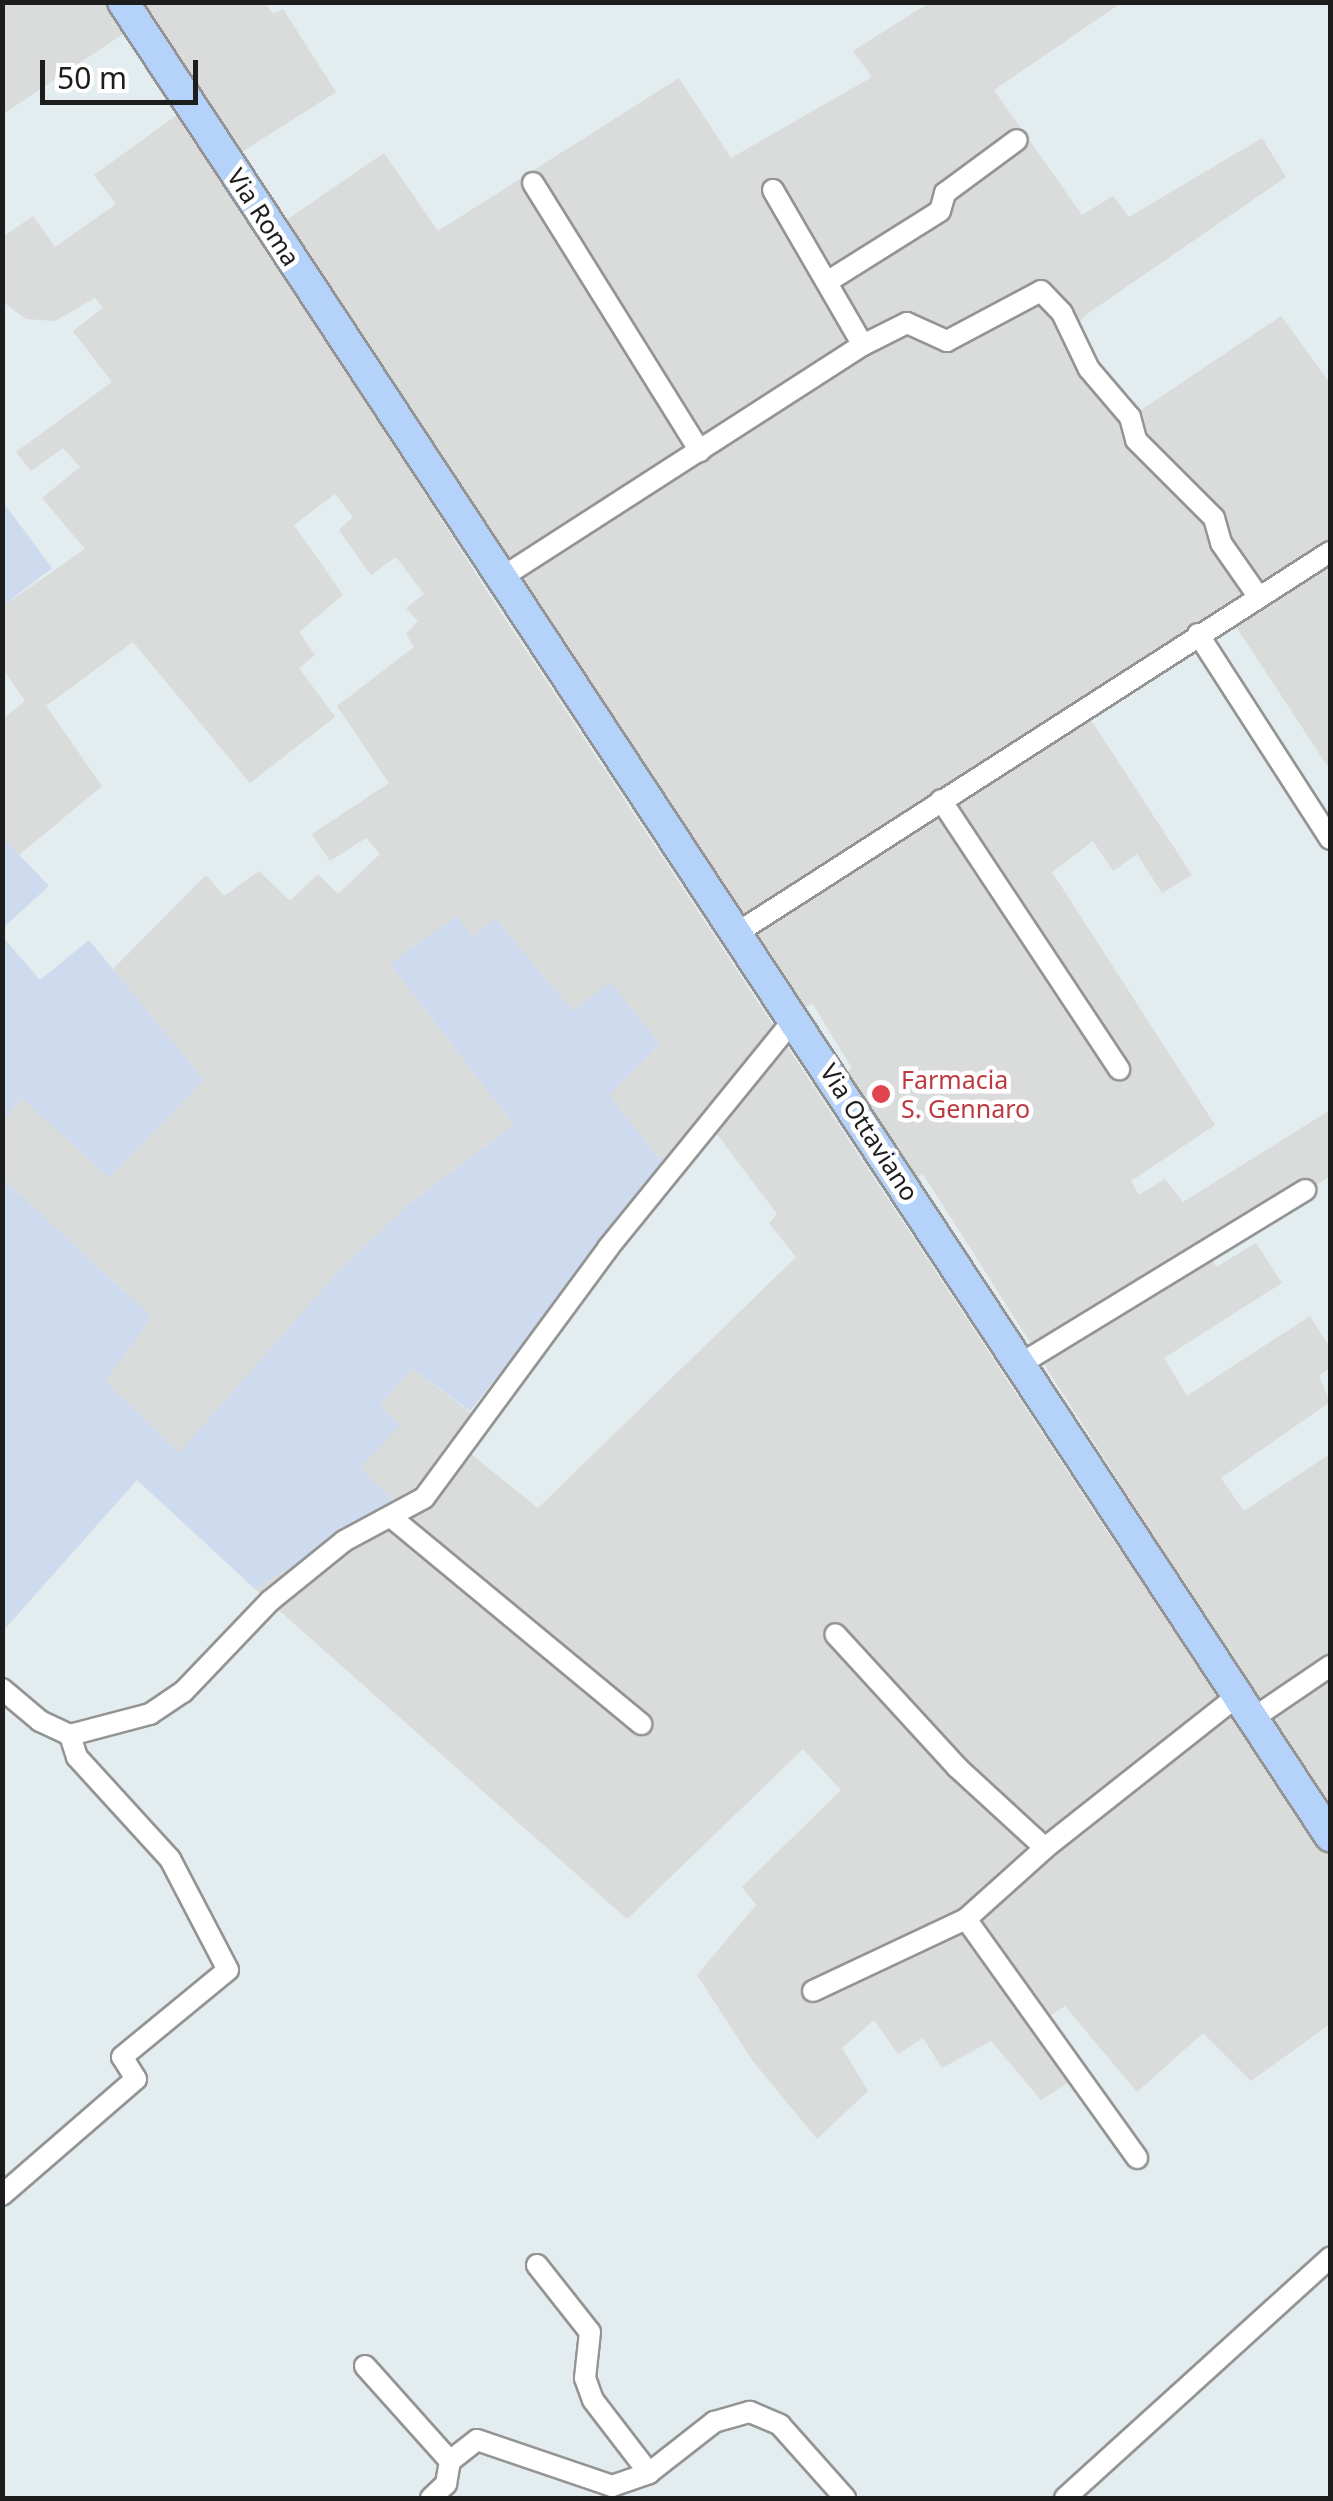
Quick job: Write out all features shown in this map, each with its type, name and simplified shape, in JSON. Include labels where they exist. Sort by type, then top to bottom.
[{"type":"main road","name":"Via Roma","points":[[123,2],[402,434]]},
{"type":"main road","name":"Via Ottaviano","points":[[402,434],[795,1018],[1330,1836]]},
{"type":"street","points":[[827,282],[940,210],[945,193],[1017,140]]},
{"type":"street","points":[[533,183],[700,451]]},
{"type":"street","points":[[773,190],[863,345]]},
{"type":"street","points":[[498,580],[863,345],[907,323],[947,341],[1040,291],[1062,313],[1089,369],[1130,417],[1136,440],[1214,518],[1221,543],[1258,596]]},
{"type":"street","points":[[738,933],[1330,552]]},
{"type":"street","points":[[1198,634],[1330,839]]},
{"type":"street","points":[[941,800],[1119,1069]]},
{"type":"street","points":[[2,1689],[40,1721],[70,1735],[116,1728],[166,1703],[270,1601],[344,1541],[424,1498],[456,1462],[608,1248],[795,1018]]},
{"type":"street","points":[[1022,1363],[1305,1190]]},
{"type":"street","points":[[390,1517],[641,1724]]},
{"type":"street","points":[[835,1634],[956,1767],[1045,1848]]},
{"type":"street","points":[[813,1990],[966,1919],[1045,1848],[1247,1706],[1330,1666]]},
{"type":"street","points":[[2,2194],[136,2079],[122,2057],[228,1970],[170,1859],[77,1756],[70,1735]]},
{"type":"street","points":[[966,1919],[1137,2158]]},
{"type":"street","points":[[1064,2498],[1330,2258]]},
{"type":"street","points":[[537,2265],[590,2332],[584,2378],[593,2400],[649,2473]]},
{"type":"street","points":[[365,2366],[450,2461]]},
{"type":"street","points":[[431,2498],[446,2484],[450,2461],[477,2440],[612,2486],[649,2473],[714,2422],[750,2412],[780,2425],[845,2498]]},
{"type":"shaded area","points":[[3,3],[265,3],[273,14],[283,9],[336,92],[242,152],[150,16],[3,114]]},
{"type":"shaded area","points":[[929,3],[1121,3],[994,90],[1082,215],[1113,196],[1129,217],[1262,138],[1286,177],[1087,314],[1072,331],[1135,414],[1281,316],[1330,383],[1330,770],[1231,619],[1087,714],[1192,875],[1162,893],[1137,854],[1113,871],[1093,841],[1052,872],[1215,1125],[1131,1181],[1139,1195],[1165,1179],[1183,1202],[1330,1110],[1330,1176],[1209,1254],[1216,1267],[1256,1243],[1282,1283],[1164,1358],[1187,1396],[1310,1316],[1330,1348],[1330,1368],[1319,1376],[1330,1402],[1221,1478],[1244,1511],[1330,1454],[1330,1813],[923,1174],[917,1178],[845,1074],[852,1068],[812,1003],[806,1007],[750,930],[285,221],[384,153],[438,231],[679,78],[731,158],[872,77],[853,51]]},
{"type":"shaded area","points":[[181,112],[490,596],[1098,1518],[1330,1856],[1330,2024],[1251,2081],[1203,2033],[1137,2092],[1065,2006],[1046,2018],[1083,2073],[1041,2100],[991,2041],[942,2068],[923,2038],[898,2054],[874,2020],[842,2048],[868,2091],[817,2139],[752,2060],[697,1975],[756,1905],[742,1887],[841,1790],[803,1749],[627,1919],[255,1589],[395,1503],[359,1468],[399,1425],[380,1405],[412,1368],[488,1426],[472,1455],[538,1508],[796,1257],[769,1223],[777,1214],[710,1125],[672,1175],[608,1095],[660,1044],[610,983],[573,1011],[496,919],[473,938],[456,917],[390,964],[514,1125],[408,1205],[338,1272],[179,1454],[104,1381],[152,1317],[3,1179],[3,1121],[22,1098],[109,1177],[203,1080],[113,969],[206,875],[224,896],[259,871],[290,901],[318,874],[338,894],[380,854],[366,838],[330,861],[312,834],[389,783],[337,706],[414,647],[406,634],[418,621],[406,608],[424,594],[396,557],[371,575],[339,530],[353,517],[335,494],[294,525],[343,595],[299,632],[315,655],[299,668],[335,717],[250,783],[133,642],[46,706],[102,786],[19,855],[3,838],[3,719],[25,701],[3,669],[3,606],[85,549],[42,498],[80,467],[63,448],[31,471],[16,452],[112,382],[73,331],[103,308],[95,298],[55,321],[26,319],[3,302],[3,237],[33,216],[55,247],[116,204],[94,175]]},
{"type":"shaded area","points":[[3,502],[52,568],[3,606]]},
{"type":"shaded area","points":[[2,837],[49,886],[3,928],[2,928]]},
{"type":"shaded area","points":[[456,916],[473,937],[496,919],[573,1011],[610,982],[660,1044],[609,1095],[664,1165],[470,1411],[412,1368],[380,1405],[400,1425],[360,1468],[396,1503],[255,1589],[137,1480],[3,1631],[3,1179],[152,1317],[105,1381],[179,1453],[338,1272],[408,1205],[514,1125],[390,964]]},
{"type":"shaded area","points":[[3,937],[40,980],[89,940],[204,1080],[109,1178],[22,1098],[3,1121]]},
{"type":"place","name":"Farmacia S. Gennaro","points":[[881,1094]]}]
